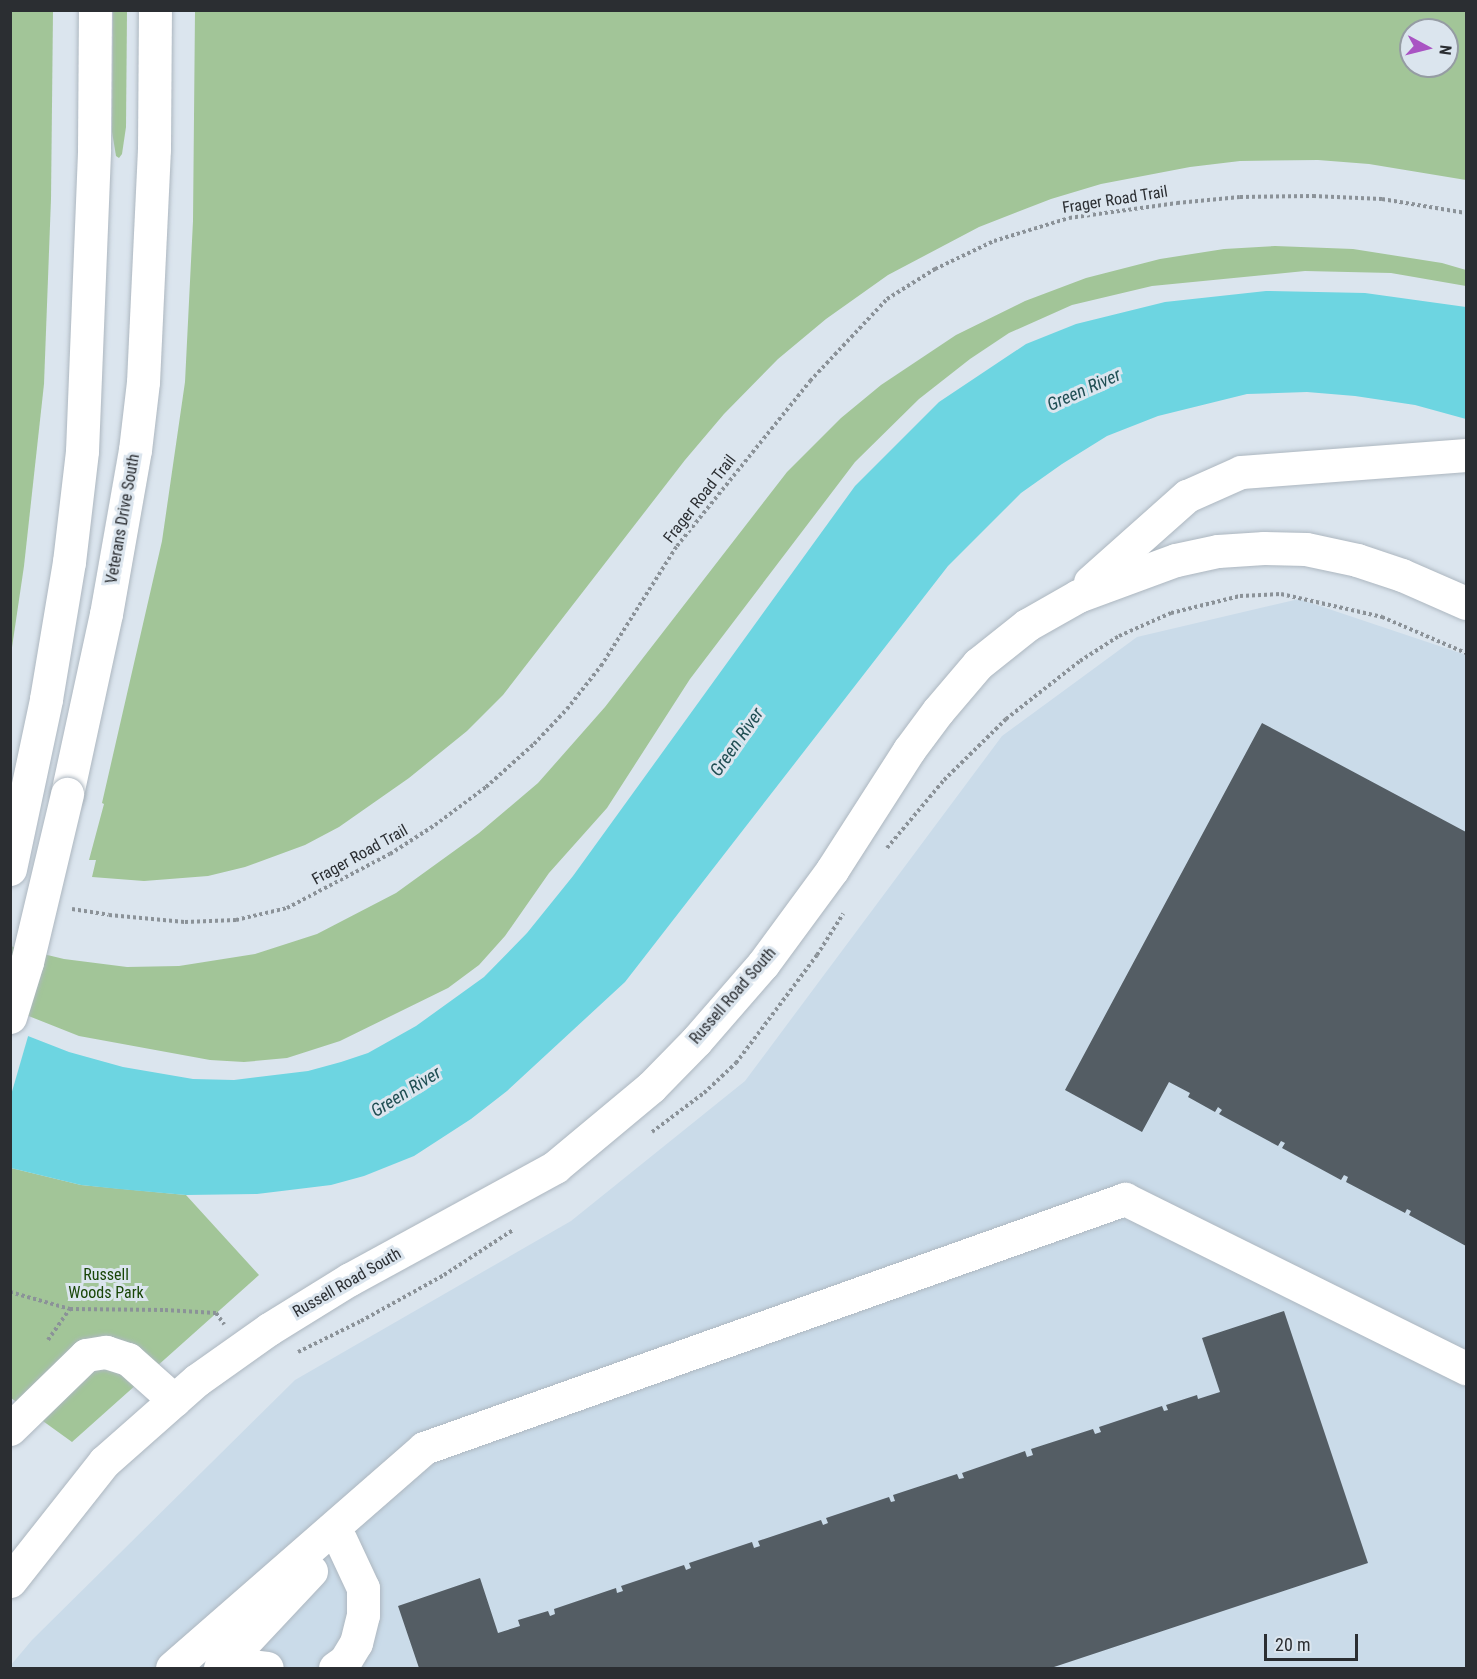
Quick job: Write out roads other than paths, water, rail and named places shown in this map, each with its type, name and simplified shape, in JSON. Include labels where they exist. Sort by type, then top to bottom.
[{"type":"street","points":[[10,869],[46,699],[69,562],[82,451],[92,196],[95,10]]},
{"type":"street","name":"Veterans Drive South","points":[[10,1017],[27,962],[67,794],[106,614],[135,450],[142,382],[154,149],[154,10]]},
{"type":"street","points":[[1068,602],[1186,496],[1241,472],[1467,455]]},
{"type":"street","name":"Russell Road South","points":[[14,1571],[104,1462],[197,1380],[350,1279],[555,1167],[651,1087],[709,1026],[763,964],[832,870],[909,750],[971,672],[1027,625],[1068,602],[1125,577],[1176,560],[1218,551],[1264,548],[1306,549],[1357,560],[1402,575],[1467,603]]},
{"type":"street","points":[[172,1668],[424,1448],[1125,1199],[1467,1368]]},
{"type":"street","points":[[10,1429],[86,1355],[106,1352],[128,1359],[174,1400]]},
{"type":"street","points":[[223,1666],[424,1448]]},
{"type":"street","points":[[334,1668],[345,1661],[356,1644],[363,1615],[363,1588],[340,1539]]},
{"type":"street","points":[[223,1666],[267,1668]]},
{"type":"water","name":"Green River","points":[[1266,291],[1365,293],[1466,307],[1466,419],[1415,405],[1355,396],[1307,392],[1247,394],[1158,416],[1107,436],[1062,464],[1021,493],[948,566],[625,982],[507,1091],[471,1119],[414,1156],[364,1176],[331,1185],[257,1194],[186,1195],[81,1185],[11,1168],[10,1029],[69,1052],[123,1067],[193,1079],[234,1080],[308,1071],[341,1062],[368,1053],[416,1026],[484,977],[527,933],[573,876],[855,486],[939,402],[1026,344],[1076,324],[1165,302]]},
{"type":"park label","name":"Russell Woods Park","points":[[106,1284]]}]
